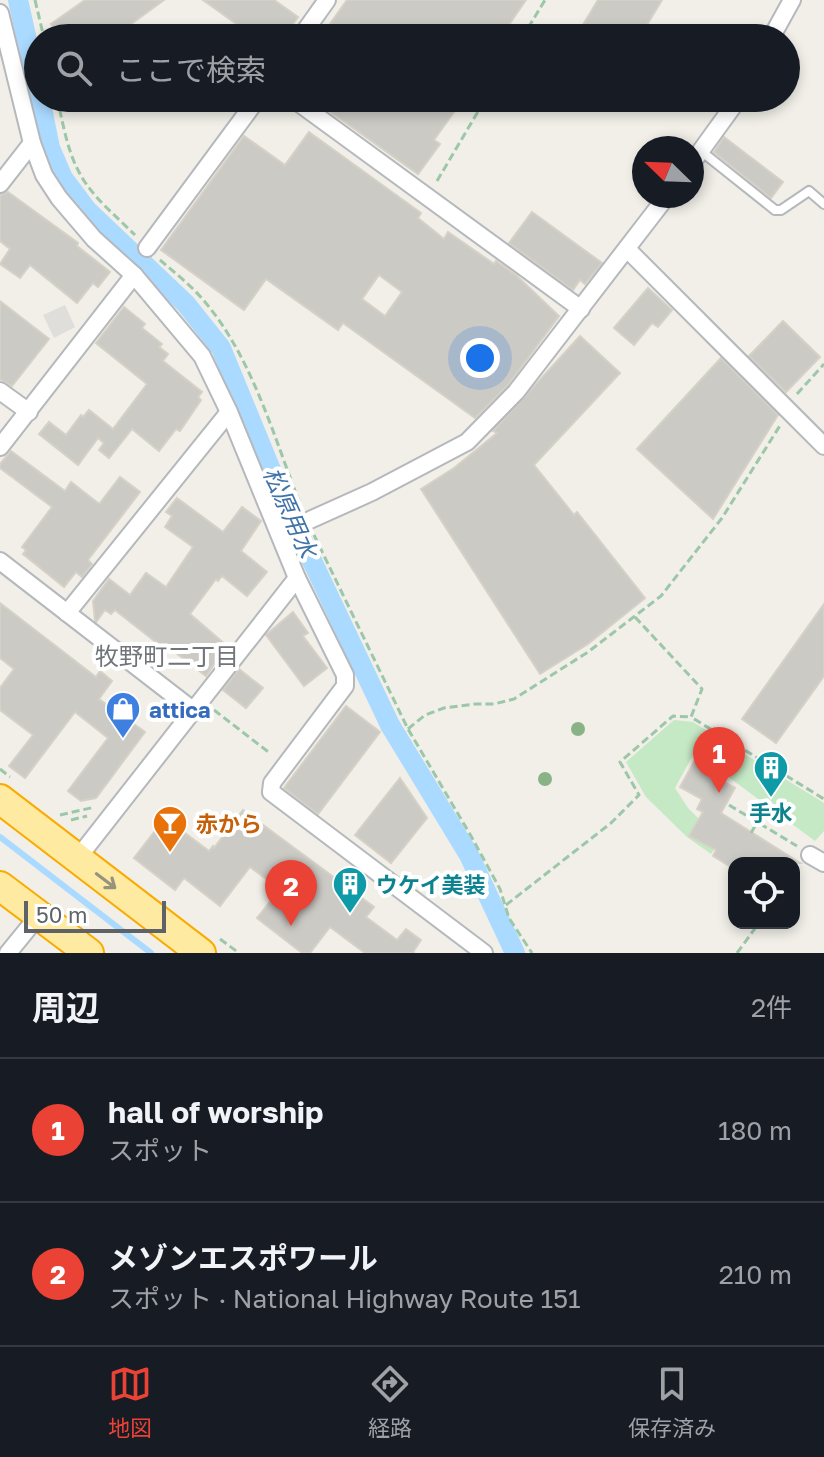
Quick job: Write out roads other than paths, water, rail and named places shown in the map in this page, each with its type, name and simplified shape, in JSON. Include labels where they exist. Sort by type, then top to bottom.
[{"type":"highway","points":[[0,799],[201,953]]},
{"type":"highway","points":[[0,886],[89,953]]},
{"type":"street","points":[[310,24],[327,0]]},
{"type":"street","points":[[779,24],[792,0]]},
{"type":"street","points":[[0,13],[3,45],[44,175],[94,239],[134,275],[202,356],[229,412],[294,526],[297,578],[346,680],[345,686],[287,767],[272,783],[271,792],[484,953]]},
{"type":"street","points":[[147,248],[248,112]]},
{"type":"street","points":[[311,112],[581,309]]},
{"type":"street","points":[[704,147],[729,112]]},
{"type":"street","points":[[0,184],[32,143]]},
{"type":"street","points":[[294,526],[372,492],[467,442],[516,392],[658,208]]},
{"type":"street","points":[[627,249],[824,446]]},
{"type":"street","points":[[0,447],[134,275]]},
{"type":"street","points":[[0,391],[29,412]]},
{"type":"street","points":[[67,613],[229,412]]},
{"type":"street","points":[[0,561],[198,706]]},
{"type":"street","points":[[77,859],[297,578]]},
{"type":"street","points":[[8,953],[39,915]]},
{"type":"lane","points":[[704,162],[775,210],[781,210],[809,191],[824,204]]},
{"type":"waterway","name":"松原用水","points":[[18,0],[24,27]]},
{"type":"waterway","name":"松原用水","points":[[43,112],[50,148],[63,178],[87,210],[186,304],[221,348],[285,504],[390,725],[469,855],[515,953]]},
{"type":"waterway","points":[[0,837],[151,953]]},
{"type":"place","name":"attica","points":[[123,740]]},
{"type":"place","name":"hall of worship","points":[[719,793]]},
{"type":"place","name":"手水","points":[[771,799]]},
{"type":"place","name":"赤から","points":[[170,854]]},
{"type":"place","name":"ウケイ美装","points":[[350,915]]},
{"type":"place","name":"メゾンエスポワール","points":[[291,926]]},
{"type":"district","name":"牧野町二丁目","points":[[167,655]]}]
